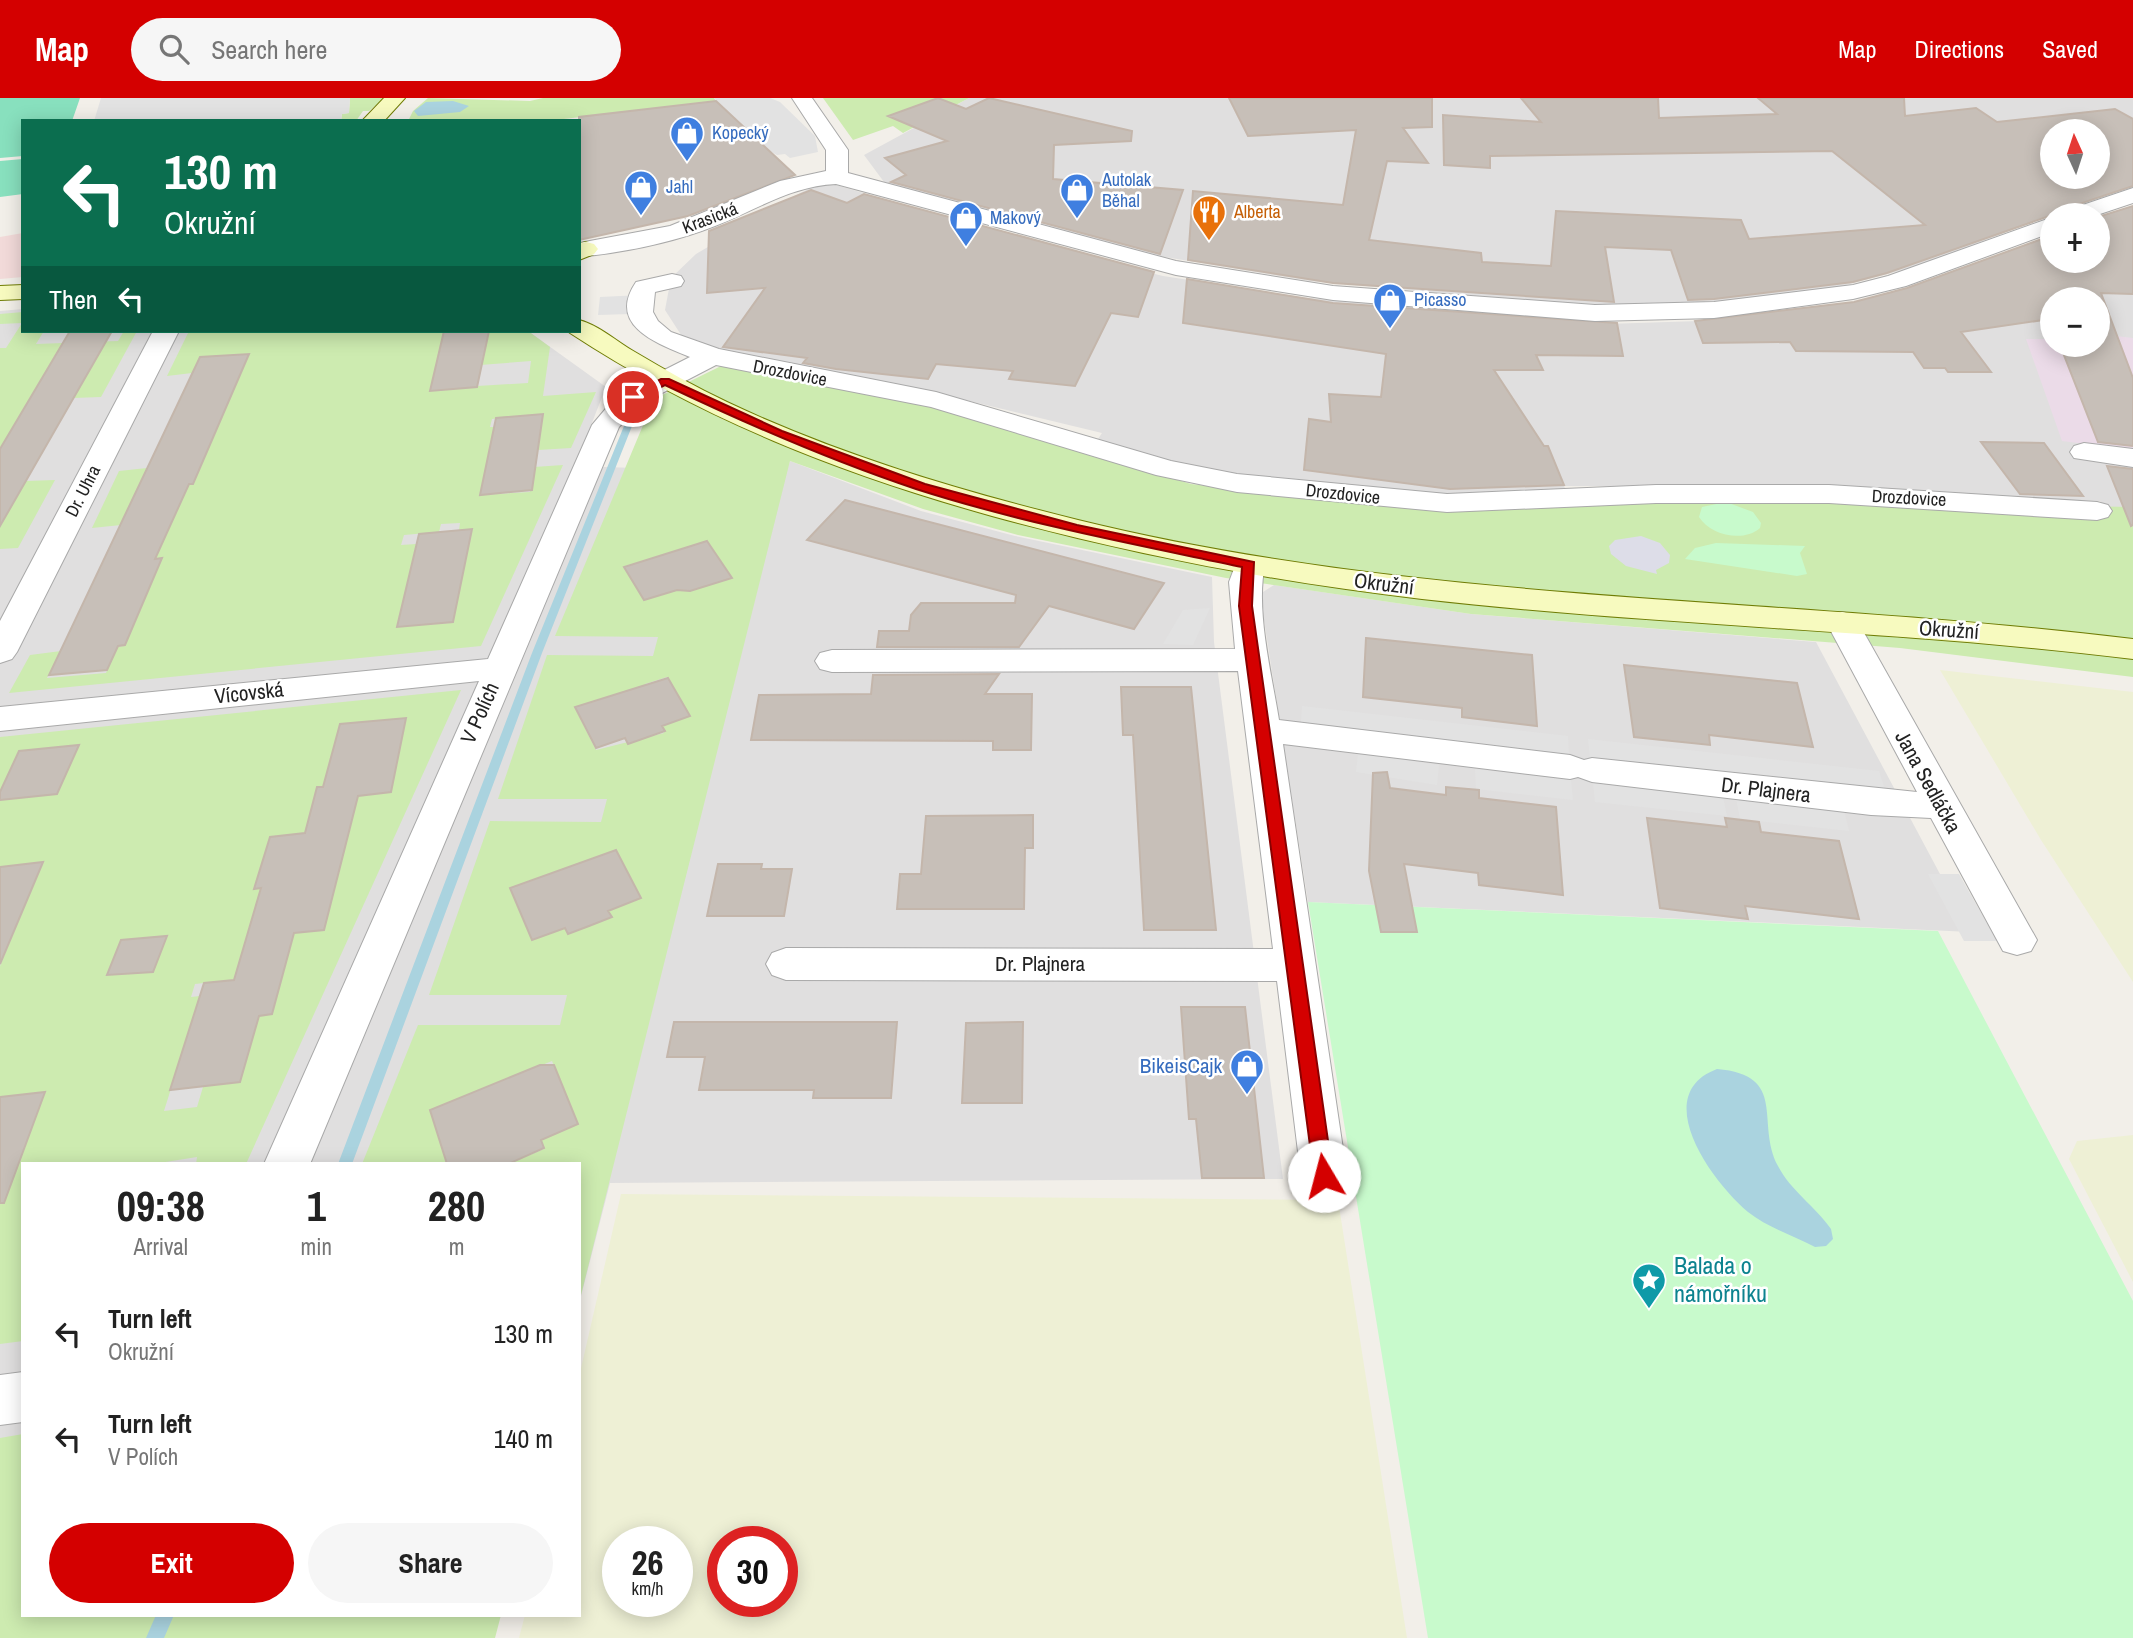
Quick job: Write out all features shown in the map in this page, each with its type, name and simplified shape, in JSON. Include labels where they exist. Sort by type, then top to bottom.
[{"type":"street","points":[[374,119],[395,98]]},
{"type":"street","points":[[802,98],[837,150],[837,177],[1104,251],[1189,270],[1333,293],[1595,313],[1714,310],[1853,292],[1897,281],[2040,229]]},
{"type":"street","name":"Krasická","points":[[581,251],[673,232],[715,218],[794,182],[837,177]]},
{"type":"street","points":[[2110,203],[2133,195]]},
{"type":"street","name":"Drozdovice","points":[[672,281],[650,284],[641,292],[641,317],[662,337],[712,356],[936,400],[1166,469],[1237,483],[1447,503],[1656,494],[1816,494],[2096,511]]},
{"type":"street","points":[[0,293],[21,292]]},
{"type":"street","points":[[581,329],[665,381]]},
{"type":"street","name":"Dr. Uhra","points":[[0,652],[165,333]]},
{"type":"street","name":"V Polích","points":[[288,1162],[606,425],[624,402],[712,356]]},
{"type":"street","name":"Okružní","points":[[665,381],[799,443],[934,490],[1087,531],[1249,565],[1476,595],[2012,634],[2133,649]]},
{"type":"street","points":[[2084,452],[2133,458]]},
{"type":"street","points":[[1249,565],[1245,596],[1324,1176]]},
{"type":"street","name":"Jana Sedláčka","points":[[1842,622],[2017,940]]},
{"type":"street","points":[[832,661],[1255,660]]},
{"type":"street","name":"Vícovská","points":[[0,719],[474,670],[498,670]]},
{"type":"street","name":"Dr. Plajnera","points":[[1264,730],[1871,802],[1941,806]]},
{"type":"street","name":"Dr. Plajnera","points":[[786,964],[1295,965]]},
{"type":"street","points":[[0,1400],[21,1397]]},
{"type":"shaded area","points":[[101,98],[350,98],[349,113],[342,114],[341,119],[95,119]]},
{"type":"shaded area","points":[[714,98],[770,98],[780,102],[815,136],[818,152],[790,158],[785,154],[777,155],[766,149]]},
{"type":"shaded area","points":[[969,98],[2133,98],[2133,187],[2080,203],[2040,203],[2040,219],[1925,264],[1827,290],[1740,300],[1623,305],[1543,302],[1310,281],[1141,253],[1014,221],[884,182],[864,155]]},
{"type":"shaded area","points":[[836,185],[1081,256],[1163,276],[1308,298],[1606,324],[1699,321],[1813,311],[2040,264],[2040,273],[2110,273],[2110,214],[2133,206],[2133,540],[2100,501],[2029,500],[1841,487],[1564,486],[1569,497],[1428,497],[1269,483],[1094,445],[1102,433],[924,390],[747,359],[685,341],[665,310],[671,278],[696,254],[815,186]]},
{"type":"shaded area","points":[[21,233],[21,277],[0,279],[0,237]]},
{"type":"shaded area","points":[[641,295],[630,314],[598,315],[600,297]]},
{"type":"shaded area","points":[[21,309],[21,333],[531,333],[606,387],[575,466],[786,473],[790,461],[921,511],[1015,536],[1212,577],[1214,642],[1283,1179],[610,1183],[581,1296],[581,1162],[21,1162],[21,1617],[495,1638],[0,1638],[0,311]]},
{"type":"shaded area","points":[[2116,336],[2133,338],[2133,450],[2062,441],[2026,339],[2040,339],[2040,357],[2110,357],[2110,339]]},
{"type":"shaded area","points":[[1641,536],[1660,543],[1670,555],[1669,563],[1656,570],[1657,574],[1626,566],[1611,554],[1609,546],[1615,540]]},
{"type":"shaded area","points":[[1274,585],[1471,614],[1816,642],[1971,932],[1308,902],[1261,601],[1263,592]]},
{"type":"shaded area","points":[[1210,608],[1193,645],[1163,644],[1183,610]]},
{"type":"shaded area","points":[[1302,706],[1568,736],[1569,756],[1301,723]]},
{"type":"shaded area","points":[[1588,739],[1879,771],[1885,790],[1590,758]]},
{"type":"shaded area","points":[[1358,753],[1439,765],[1437,785],[1356,772]]},
{"type":"shaded area","points":[[1475,769],[1571,780],[1573,800],[1476,789]]},
{"type":"shaded area","points":[[1593,783],[1723,796],[1727,816],[1595,802]]},
{"type":"shaded area","points":[[1736,799],[1844,811],[1849,831],[1740,819]]},
{"type":"shaded area","points":[[1928,874],[1959,874],[1997,941],[1964,941]]},
{"type":"green space","points":[[0,98],[80,98],[73,119],[21,119],[21,156],[0,158]]},
{"type":"green space","points":[[350,98],[384,98],[369,111],[363,111],[357,119],[341,119],[342,114],[349,113]]},
{"type":"green space","points":[[428,98],[530,101],[543,98],[714,98],[716,101],[564,119],[409,119],[413,111]]},
{"type":"green space","points":[[823,98],[969,98],[903,133],[893,126],[853,140]]},
{"type":"green space","points":[[21,159],[21,194],[0,197],[0,161]]},
{"type":"green space","points":[[21,312],[21,323],[0,324],[0,314]]},
{"type":"green space","points":[[21,325],[21,333],[43,333],[36,344],[118,341],[123,333],[136,333],[101,397],[73,398],[12,429],[0,448],[0,348],[6,348]]},
{"type":"green space","points":[[188,333],[531,333],[550,347],[543,396],[596,392],[571,448],[538,450],[542,414],[492,419],[490,427],[494,427],[481,495],[530,492],[534,467],[563,465],[481,646],[9,693],[30,655],[61,651],[47,678],[106,673],[117,647],[123,646],[162,559],[154,560],[181,502],[121,525],[92,528],[119,471],[147,468],[137,491],[192,484],[249,354],[200,357],[192,373],[167,376]],"holes":[[[531,361],[528,383],[477,386],[480,365]],[[460,523],[459,530],[471,529],[450,623],[397,627],[416,544],[401,545],[404,535],[439,532],[441,524]]]},
{"type":"green space","points":[[721,366],[945,408],[1191,484],[1417,509],[1676,499],[2133,507],[2133,677],[1900,648],[1471,614],[1226,578],[1018,535],[923,509],[790,461],[581,1295],[581,1162],[513,1162],[544,1149],[541,1140],[578,1124],[552,1061],[430,1110],[446,1162],[363,1162],[418,1025],[560,1025],[567,995],[429,995],[490,821],[601,822],[607,799],[498,799],[547,655],[653,656],[658,637],[555,636],[654,399]],"holes":[[[667,677],[690,716],[662,726],[664,733],[596,750],[575,708],[647,689],[645,684]],[[616,850],[641,898],[608,911],[611,917],[568,934],[565,928],[532,940],[510,889]]]},
{"type":"green space","points":[[55,480],[18,548],[0,549],[0,508],[11,507],[26,481]]},
{"type":"green space","points":[[1726,502],[1753,512],[1761,523],[1760,528],[1745,535],[1727,535],[1711,528],[1699,517],[1702,507]]},
{"type":"green space","points":[[1716,543],[1805,546],[1800,553],[1807,574],[1797,576],[1685,559],[1695,548]]},
{"type":"green space","points":[[1940,670],[2133,692],[2133,982],[2041,840]]},
{"type":"green space","points":[[461,690],[247,1162],[196,1162],[197,1157],[166,1162],[21,1162],[21,1341],[0,1344],[0,966],[43,862],[0,867],[0,737]],"holes":[[[321,831],[247,938],[261,888],[254,888],[270,837]],[[167,936],[153,971],[107,975],[121,940]],[[267,976],[280,984],[272,1014],[259,1016],[240,1082],[203,1087],[197,1107],[164,1111],[200,996],[191,997],[195,984]]]},
{"type":"green space","points":[[1308,902],[1938,931],[2133,1301],[2133,1638],[1428,1638]]},
{"type":"green space","points":[[2133,1135],[2133,1282],[2069,1159],[2077,1141]]},
{"type":"green space","points":[[621,1194],[1338,1200],[1407,1638],[519,1638],[524,1617],[581,1617],[581,1368]]},
{"type":"green space","points":[[21,1434],[21,1617],[500,1617],[495,1638],[0,1638],[0,1438]]},
{"type":"water","points":[[453,101],[469,106],[460,112],[418,116],[414,111],[426,102]]},
{"type":"water","points":[[1717,1069],[1739,1073],[1754,1081],[1762,1091],[1772,1150],[1778,1166],[1831,1229],[1833,1239],[1826,1246],[1815,1247],[1755,1217],[1734,1199],[1705,1161],[1687,1118],[1688,1098],[1697,1081]]},
{"type":"building","points":[[938,98],[966,109],[989,98],[1132,131],[1131,141],[1054,145],[1053,179],[1183,190],[1160,254],[891,182],[906,175],[885,158],[947,141],[888,116]]},
{"type":"building","points":[[1229,98],[1432,98],[1432,127],[1403,128],[1428,163],[1387,161],[1369,240],[1481,253],[1482,262],[1551,266],[1556,211],[1741,220],[1749,239],[1925,225],[1832,151],[1490,156],[1490,168],[1444,165],[1443,115],[1541,122],[1521,98],[1658,98],[1659,118],[1777,114],[1758,98],[1904,98],[1905,116],[1976,108],[1997,122],[2115,109],[2133,119],[2133,186],[2082,203],[2040,203],[2040,219],[1887,273],[1853,282],[1714,299],[1688,300],[1671,250],[1605,247],[1614,302],[1333,283],[1188,260],[1193,191],[1343,205],[1356,130],[1248,136]]},
{"type":"building","points":[[716,101],[795,175],[688,216],[581,240],[579,117]]},
{"type":"building","points":[[811,190],[847,203],[864,194],[1154,272],[1138,317],[1111,313],[1075,386],[1009,379],[1013,371],[936,364],[928,379],[836,369],[803,363],[807,358],[723,347],[765,288],[707,293],[709,231]]},
{"type":"building","points":[[2133,206],[2133,294],[2110,293],[2110,287],[2040,287],[2040,320],[1961,332],[1991,372],[1948,372],[1945,368],[1924,368],[1913,352],[1796,351],[1790,342],[1703,343],[1695,321],[1854,302],[1907,288],[2040,240],[2040,273],[2110,273],[2110,213]]},
{"type":"building","points":[[1187,279],[1333,303],[1617,323],[1623,356],[1536,355],[1543,370],[1494,370],[1544,446],[1548,446],[1564,485],[1450,489],[1304,470],[1309,419],[1331,422],[1329,394],[1381,397],[1386,354],[1183,323]]},
{"type":"building","points":[[2110,317],[2133,378],[2133,446],[2098,442],[2065,357],[2110,357]]},
{"type":"building","points":[[69,333],[111,333],[0,526],[0,449]]},
{"type":"building","points":[[444,333],[489,333],[477,387],[430,391]]},
{"type":"building","points":[[249,354],[193,484],[189,484],[155,559],[162,558],[125,645],[118,646],[107,670],[49,675],[200,357]]},
{"type":"building","points":[[543,414],[532,490],[480,495],[496,418]]},
{"type":"building","points":[[1981,442],[2044,443],[2083,496],[2020,494]]},
{"type":"building","points":[[2107,466],[2133,469],[2131,526]]},
{"type":"building","points":[[845,500],[1164,583],[1134,629],[1049,606],[1019,647],[877,647],[879,631],[909,631],[911,615],[921,603],[1015,603],[1016,595],[807,540]]},
{"type":"building","points":[[472,529],[453,622],[397,627],[419,534]]},
{"type":"building","points":[[707,541],[732,578],[690,591],[677,590],[644,600],[624,567]]},
{"type":"building","points":[[1366,638],[1532,655],[1537,726],[1462,717],[1462,708],[1363,697]]},
{"type":"building","points":[[1624,665],[1797,683],[1813,747],[1709,735],[1710,745],[1634,737]]},
{"type":"building","points":[[999,674],[985,694],[1032,694],[1031,750],[993,750],[993,741],[751,740],[759,695],[871,694],[873,675]]},
{"type":"building","points":[[668,678],[690,716],[662,726],[665,731],[628,744],[625,738],[596,748],[575,707]]},
{"type":"building","points":[[1121,687],[1191,687],[1216,930],[1144,930],[1133,735],[1123,735]]},
{"type":"building","points":[[406,718],[391,792],[358,796],[324,930],[294,933],[272,1014],[259,1016],[240,1082],[170,1090],[204,983],[234,980],[261,888],[254,889],[270,837],[305,833],[317,787],[323,787],[340,724]]},
{"type":"building","points":[[79,745],[57,794],[0,800],[0,792],[19,751]]},
{"type":"building","points":[[1387,772],[1390,788],[1446,795],[1446,787],[1479,790],[1479,798],[1556,807],[1563,895],[1479,885],[1478,873],[1404,864],[1417,932],[1381,932],[1369,871],[1373,773]]},
{"type":"building","points":[[1033,815],[1033,848],[1025,848],[1024,909],[897,909],[900,874],[921,874],[926,816]]},
{"type":"building","points":[[1647,818],[1727,827],[1725,818],[1759,822],[1761,832],[1839,841],[1859,919],[1745,906],[1748,919],[1660,908]]},
{"type":"building","points":[[616,850],[641,898],[608,911],[612,917],[589,926],[568,934],[565,928],[532,940],[510,888]]},
{"type":"building","points":[[43,862],[0,964],[0,867]]},
{"type":"building","points":[[718,864],[762,864],[761,869],[792,869],[784,916],[707,916]]},
{"type":"building","points":[[167,936],[153,972],[107,975],[121,940]]},
{"type":"building","points":[[1181,1007],[1245,1007],[1264,1178],[1202,1178],[1196,1119],[1189,1119]]},
{"type":"building","points":[[674,1022],[897,1022],[891,1098],[813,1098],[814,1090],[699,1090],[705,1057],[667,1057]]},
{"type":"building","points":[[1023,1022],[1022,1103],[962,1103],[966,1023]]},
{"type":"building","points":[[540,1065],[554,1065],[578,1124],[541,1140],[544,1148],[512,1162],[446,1162],[430,1110]]},
{"type":"building","points":[[45,1092],[4,1203],[0,1203],[0,1097]]},
{"type":"waterway","points":[[346,1162],[537,653],[630,421]]},
{"type":"waterway","points":[[155,1638],[164,1617]]},
{"type":"place","name":"Kopecký","points":[[687,163]]},
{"type":"place","name":"Jahl","points":[[641,217]]},
{"type":"place","name":"Autolak Běhal","points":[[1077,220]]},
{"type":"place","name":"Alberta","points":[[1209,242]]},
{"type":"place","name":"Makový","points":[[966,248]]},
{"type":"place","name":"Picasso","points":[[1390,330]]},
{"type":"place","name":"BikeisCajk","points":[[1247,1096]]},
{"type":"place","name":"Balada o námořníku","points":[[1649,1310]]},
{"type":"route","points":[[633,397],[665,381],[724,411],[778,434],[921,486],[1076,529],[1249,565],[1244,589],[1245,606],[1255,660],[1324,1176]]}]
